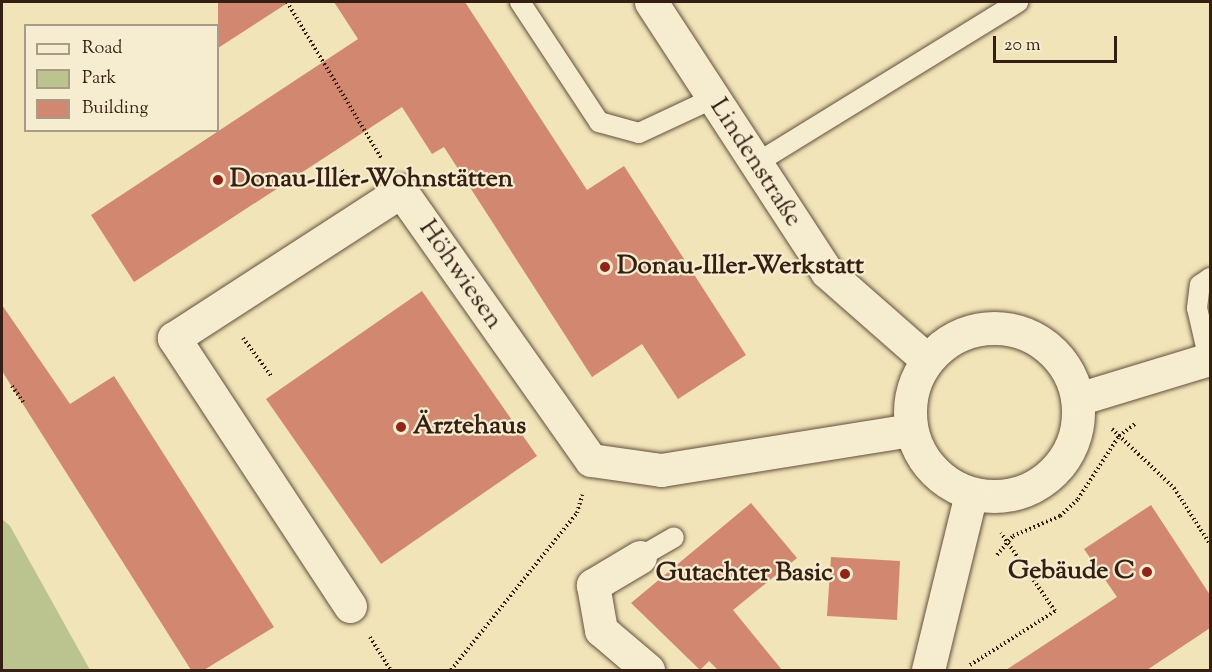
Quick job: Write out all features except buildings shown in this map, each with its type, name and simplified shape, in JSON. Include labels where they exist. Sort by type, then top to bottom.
[{"type":"street","name":"Lindenstraße","points":[[651,2],[827,272],[927,360]]},
{"type":"street","points":[[350,606],[174,338],[401,191]]},
{"type":"street","name":"Höhwiesen","points":[[401,191],[591,460]]},
{"type":"street","points":[[1002,328],[1028,335],[1052,350],[1069,372],[1078,399],[1077,428],[1068,454],[1051,476],[1026,490],[999,497],[971,494],[943,480],[929,465],[911,430],[915,381],[927,360],[948,341],[974,330],[1002,328]]},
{"type":"street","points":[[1078,399],[1210,360]]},
{"type":"street","points":[[591,460],[661,470],[911,430]]},
{"type":"street","points":[[928,670],[971,494]]},
{"type":"street","points":[[640,558],[593,585],[601,630],[648,670]]},
{"type":"lane","points":[[519,2],[599,122],[639,133],[714,98]]},
{"type":"lane","points":[[755,164],[1018,2]]},
{"type":"lane","points":[[1210,278],[1200,285],[1197,308],[1210,360]]},
{"type":"lane","points":[[640,558],[674,537]]},
{"type":"path","points":[[287,2],[401,191]]},
{"type":"path","points":[[220,309],[272,377]]},
{"type":"path","points":[[12,386],[24,403]]},
{"type":"path","points":[[951,573],[988,570],[1008,542],[1059,516],[1078,499],[1119,436],[1143,418]]},
{"type":"path","points":[[1119,436],[1174,488],[1210,544]]},
{"type":"path","points":[[451,670],[577,513],[591,460]]},
{"type":"path","points":[[962,670],[1055,611],[1008,542],[971,494]]},
{"type":"green space","points":[[2,519],[10,526],[90,670],[2,670]]},
{"type":"place","name":"Donau-Iller-Wohnstätten","points":[[218,180]]},
{"type":"place","name":"Donau-Iller-Werkstatt","points":[[605,267]]},
{"type":"place","name":"Ärztehaus","points":[[401,427]]},
{"type":"place","name":"Gebäude C","points":[[1147,572]]},
{"type":"place","name":"Gutachter Basic","points":[[845,574]]}]
